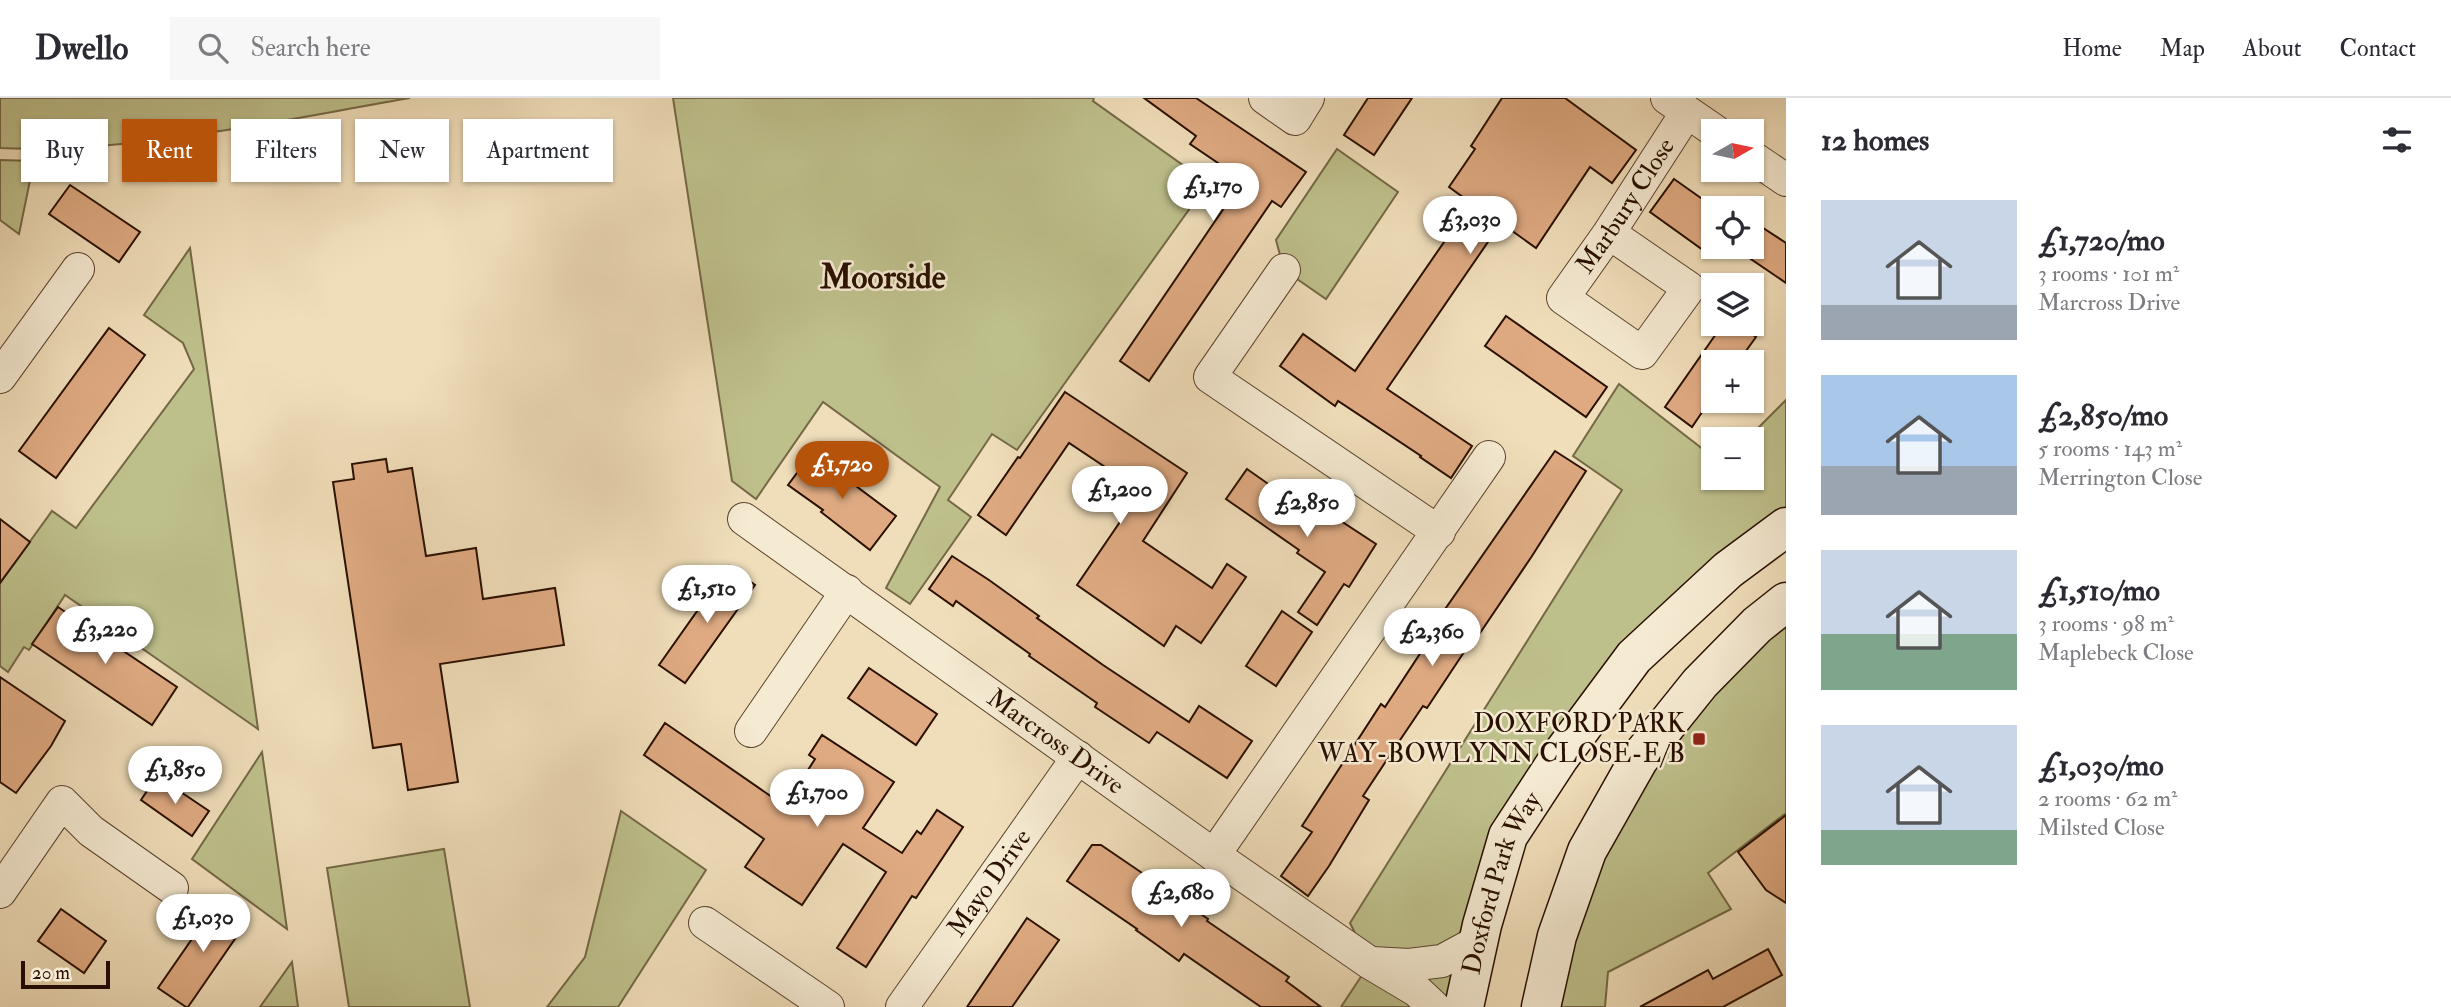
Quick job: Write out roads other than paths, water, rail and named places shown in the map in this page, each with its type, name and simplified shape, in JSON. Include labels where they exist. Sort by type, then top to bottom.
[{"type":"main road","name":"Doxford Park Way","points":[[1464,1007],[1482,925],[1508,836],[1559,758],[1634,657],[1728,570],[1786,527]]},
{"type":"main road","points":[[1541,1007],[1557,936],[1587,851],[1639,759],[1700,683],[1757,625],[1786,602]]},
{"type":"street","points":[[1265,98],[1295,119],[1308,98]]},
{"type":"street","points":[[1677,105],[1701,121]]},
{"type":"street","name":"Marbury Close","points":[[1609,233],[1689,288],[1642,353],[1563,298],[1609,233],[1677,105]]},
{"type":"street","points":[[1764,165],[1786,180]]},
{"type":"street","points":[[0,377],[78,269]]},
{"type":"street","points":[[1284,270],[1210,377],[1439,532]]},
{"type":"street","points":[[1214,855],[1489,457]]},
{"type":"street","name":"Marcross Drive","points":[[744,519],[1214,855],[1370,963],[1417,991],[1434,1007]]},
{"type":"street","points":[[751,731],[847,591]]},
{"type":"street","name":"Mayo Drive","points":[[901,1007],[1078,757]]},
{"type":"street","points":[[0,892],[62,802],[91,831],[172,888]]},
{"type":"street","points":[[705,923],[828,1007]]},
{"type":"street","points":[[1370,963],[1409,965],[1442,961],[1479,941]]},
{"type":"place","name":"DOXFORD PARK WAY-BOWLYNN CLOSE-E/B","points":[[1699,739]]},
{"type":"district","name":"Moorside","points":[[883,277]]}]
